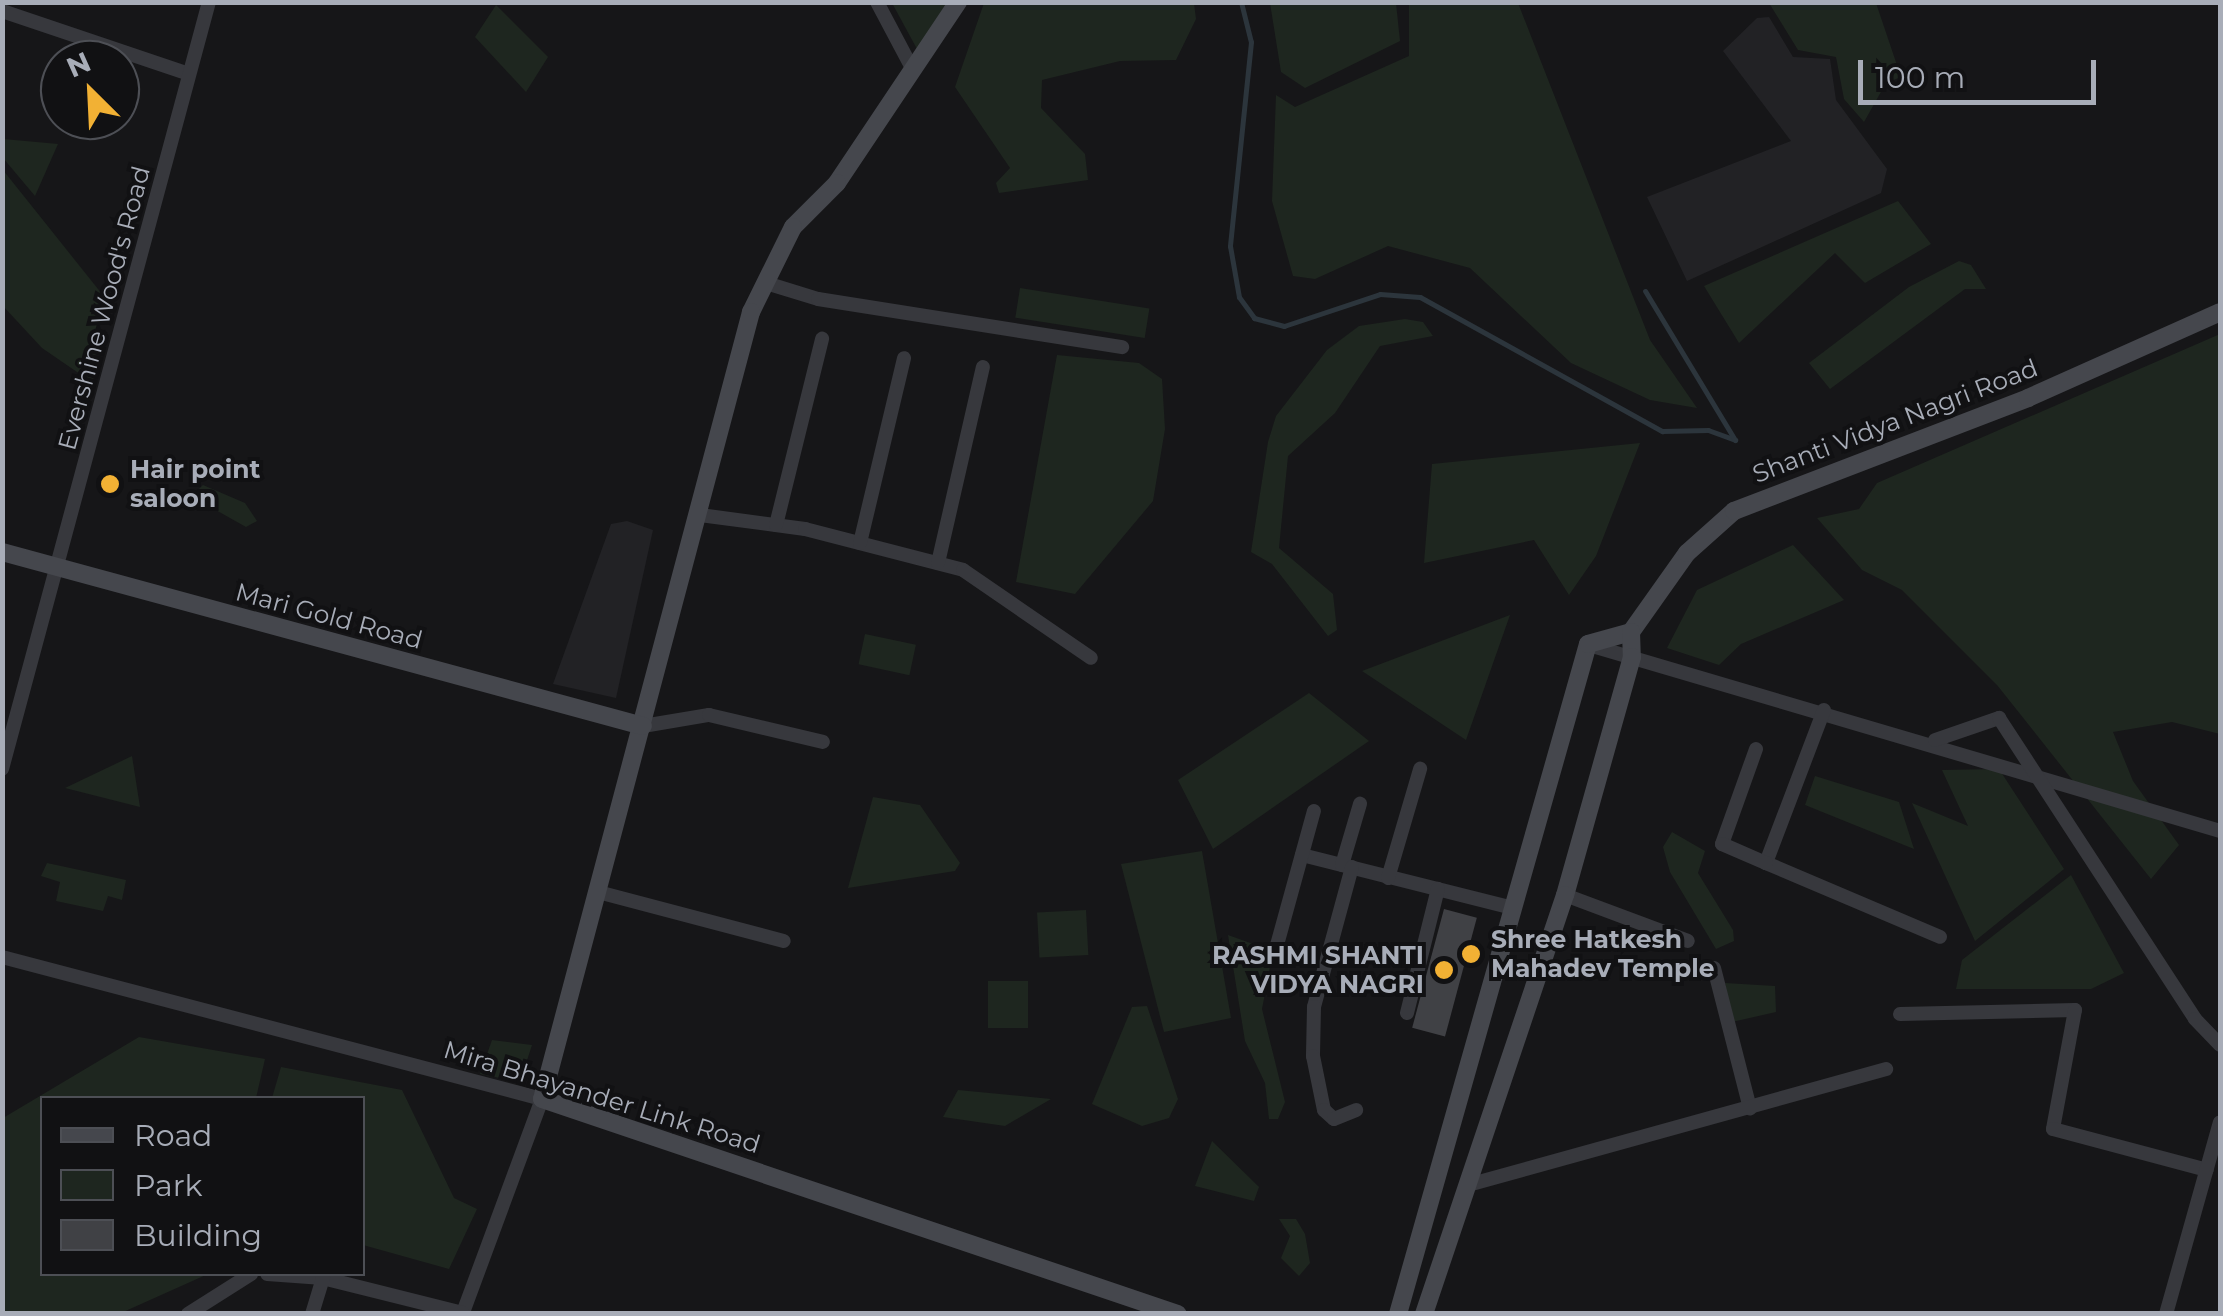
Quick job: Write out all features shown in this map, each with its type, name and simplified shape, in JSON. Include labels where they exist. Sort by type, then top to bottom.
[{"type":"street","name":"Evershine Wood's Road","points":[[2,769],[209,2]]},
{"type":"street","points":[[877,2],[914,70]]},
{"type":"street","points":[[295,1276],[323,1278],[462,1314],[542,1099],[700,515],[750,312],[792,227],[837,182],[958,2]]},
{"type":"street","points":[[2,11],[189,74]]},
{"type":"street","points":[[766,283],[818,299],[1122,346]]},
{"type":"street","name":"Shanti Vidya Nagri Road","points":[[1631,632],[1688,553],[1734,511],[1801,482],[2028,398],[2220,312]]},
{"type":"street","points":[[776,525],[822,339]]},
{"type":"street","points":[[860,542],[904,358]]},
{"type":"street","points":[[938,563],[983,367]]},
{"type":"street","points":[[700,515],[776,525],[938,563],[1015,600],[1091,658]]},
{"type":"street","name":"Mari Gold Road","points":[[2,552],[643,726]]},
{"type":"street","points":[[1424,1314],[1565,895],[1632,656],[1631,632],[1588,644]]},
{"type":"street","points":[[1588,644],[1934,740],[2220,831]]},
{"type":"street","points":[[1398,1314],[1588,644]]},
{"type":"street","points":[[1766,863],[1824,710]]},
{"type":"street","points":[[643,726],[709,715],[823,742]]},
{"type":"street","points":[[1934,740],[1998,718],[2195,1020],[2220,1045]]},
{"type":"street","points":[[1756,749],[1722,844],[1940,937]]},
{"type":"street","points":[[1388,878],[1420,769]]},
{"type":"street","points":[[1356,1110],[1334,1119],[1324,1110],[1314,1056],[1314,1007],[1360,804]]},
{"type":"street","points":[[1278,945],[1314,811]]},
{"type":"street","points":[[1302,855],[1513,908]]},
{"type":"street","points":[[1407,1013],[1438,889]]},
{"type":"street","points":[[598,892],[784,941]]},
{"type":"street","points":[[1565,895],[1688,941]]},
{"type":"street","name":"Mira Bhayander Link Road","points":[[2,957],[542,1099],[1178,1314]]},
{"type":"street","points":[[1714,968],[1750,1108]]},
{"type":"street","points":[[1900,1014],[2075,1010],[2053,1129],[2207,1170]]},
{"type":"street","points":[[1468,1185],[1886,1069]]},
{"type":"street","points":[[2166,1314],[2220,1122]]},
{"type":"street","points":[[188,1314],[209,1307],[248,1276]]},
{"type":"street","points":[[312,1314],[323,1278]]},
{"type":"shaded area","points":[[1769,17],[1793,57],[1830,59],[1836,100],[1887,169],[1881,193],[1687,281],[1647,197],[1791,141],[1723,51],[1757,18]]},
{"type":"shaded area","points":[[627,521],[653,530],[616,698],[553,684],[611,524]]},
{"type":"green space","points":[[892,3],[948,3],[917,49]]},
{"type":"green space","points":[[984,3],[1194,3],[1196,19],[1176,60],[1120,61],[1042,80],[1041,108],[1085,154],[1088,180],[999,193],[996,183],[1010,168],[955,87]]},
{"type":"green space","points":[[1270,3],[1396,3],[1400,41],[1305,88],[1281,72]]},
{"type":"green space","points":[[1409,3],[1518,3],[1650,340],[1697,408],[1650,400],[1571,363],[1470,268],[1388,246],[1315,279],[1293,276],[1272,201],[1276,95],[1295,107],[1409,56]]},
{"type":"green space","points":[[1769,3],[1876,3],[1901,77],[1886,83],[1864,122],[1844,99],[1836,57],[1798,50]]},
{"type":"green space","points":[[496,5],[548,57],[526,92],[475,37]]},
{"type":"green space","points":[[3,139],[58,144],[35,196],[3,158]]},
{"type":"green space","points":[[3,170],[102,294],[93,383],[42,348],[3,306]]},
{"type":"green space","points":[[1898,201],[1931,244],[1865,283],[1835,253],[1739,343],[1704,286]]},
{"type":"green space","points":[[1959,261],[1971,265],[1986,289],[1965,289],[1830,389],[1809,363],[1909,287]]},
{"type":"green space","points":[[1020,288],[1149,308],[1145,338],[1015,318]]},
{"type":"green space","points":[[1405,319],[1423,322],[1433,336],[1380,346],[1335,413],[1288,456],[1279,548],[1333,594],[1337,630],[1328,636],[1272,564],[1251,552],[1268,442],[1276,416],[1327,350],[1359,326]]},
{"type":"green space","points":[[2220,334],[2220,734],[2172,722],[2113,732],[2133,781],[2179,845],[2151,879],[1997,685],[1902,590],[1862,570],[1817,518],[1859,509],[1877,483]]},
{"type":"green space","points":[[1057,355],[1139,363],[1162,379],[1165,429],[1153,501],[1075,594],[1016,582]]},
{"type":"green space","points":[[1640,443],[1596,556],[1569,595],[1534,540],[1424,563],[1432,464]]},
{"type":"green space","points":[[203,485],[245,503],[257,521],[246,527],[214,509],[197,491]]},
{"type":"green space","points":[[1793,545],[1844,600],[1741,644],[1719,665],[1667,648],[1697,590]]},
{"type":"green space","points":[[1510,615],[1466,740],[1362,671]]},
{"type":"green space","points":[[865,634],[916,645],[909,675],[859,664]]},
{"type":"green space","points":[[1309,693],[1369,741],[1213,849],[1178,780]]},
{"type":"green space","points":[[132,756],[140,807],[65,788]]},
{"type":"green space","points":[[1999,769],[2064,869],[1975,941],[1912,803],[1968,826],[1942,770]]},
{"type":"green space","points":[[1815,776],[1899,802],[1914,849],[1805,805]]},
{"type":"green space","points":[[873,797],[920,805],[960,863],[955,871],[848,888]]},
{"type":"green space","points":[[1672,832],[1705,851],[1698,873],[1733,930],[1734,941],[1716,949],[1670,872],[1663,847]]},
{"type":"green space","points":[[1202,851],[1231,1018],[1164,1032],[1121,864]]},
{"type":"green space","points":[[47,863],[126,880],[122,900],[108,896],[103,911],[56,901],[60,882],[41,876]]},
{"type":"green space","points":[[2071,875],[2124,973],[2091,989],[1956,989],[1962,960]]},
{"type":"green space","points":[[1086,910],[1088,955],[1039,958],[1037,913]]},
{"type":"green space","points":[[1228,935],[1273,951],[1262,1009],[1285,1102],[1278,1119],[1269,1119],[1265,1083],[1245,1041]]},
{"type":"green space","points":[[988,981],[1028,981],[1028,1028],[988,1028]]},
{"type":"green space","points":[[1725,983],[1775,986],[1776,1012],[1732,1022]]},
{"type":"green space","points":[[1147,1006],[1178,1099],[1169,1118],[1142,1126],[1092,1104],[1132,1007]]},
{"type":"green space","points":[[139,1037],[265,1059],[256,1096],[40,1096],[40,1276],[204,1276],[121,1313],[3,1313],[3,1118]]},
{"type":"green space","points":[[492,1040],[532,1045],[520,1082],[480,1074]]},
{"type":"green space","points":[[281,1067],[402,1090],[454,1198],[477,1209],[449,1269],[365,1246],[365,1096],[273,1096]]},
{"type":"green space","points":[[958,1090],[1051,1099],[1005,1126],[943,1117]]},
{"type":"green space","points":[[1212,1141],[1259,1187],[1254,1201],[1195,1186]]},
{"type":"green space","points":[[1279,1219],[1296,1219],[1305,1234],[1310,1263],[1299,1276],[1281,1258],[1290,1236]]},
{"type":"building","name":"RASHMI SHANTI VIDYA NAGRI","points":[[1444,909],[1477,918],[1445,1037],[1412,1028]]},
{"type":"waterway","points":[[1241,2],[1251,42],[1230,246],[1239,297],[1254,318],[1284,326],[1380,294],[1420,297],[1662,431],[1708,430],[1735,440],[1645,291]]},
{"type":"place","name":"Hair point saloon","points":[[110,484]]},
{"type":"place","name":"Shree Hatkesh Mahadev Temple","points":[[1471,954]]},
{"type":"place","name":"RASHMI SHANTI VIDYA NAGRI","points":[[1444,970]]}]
